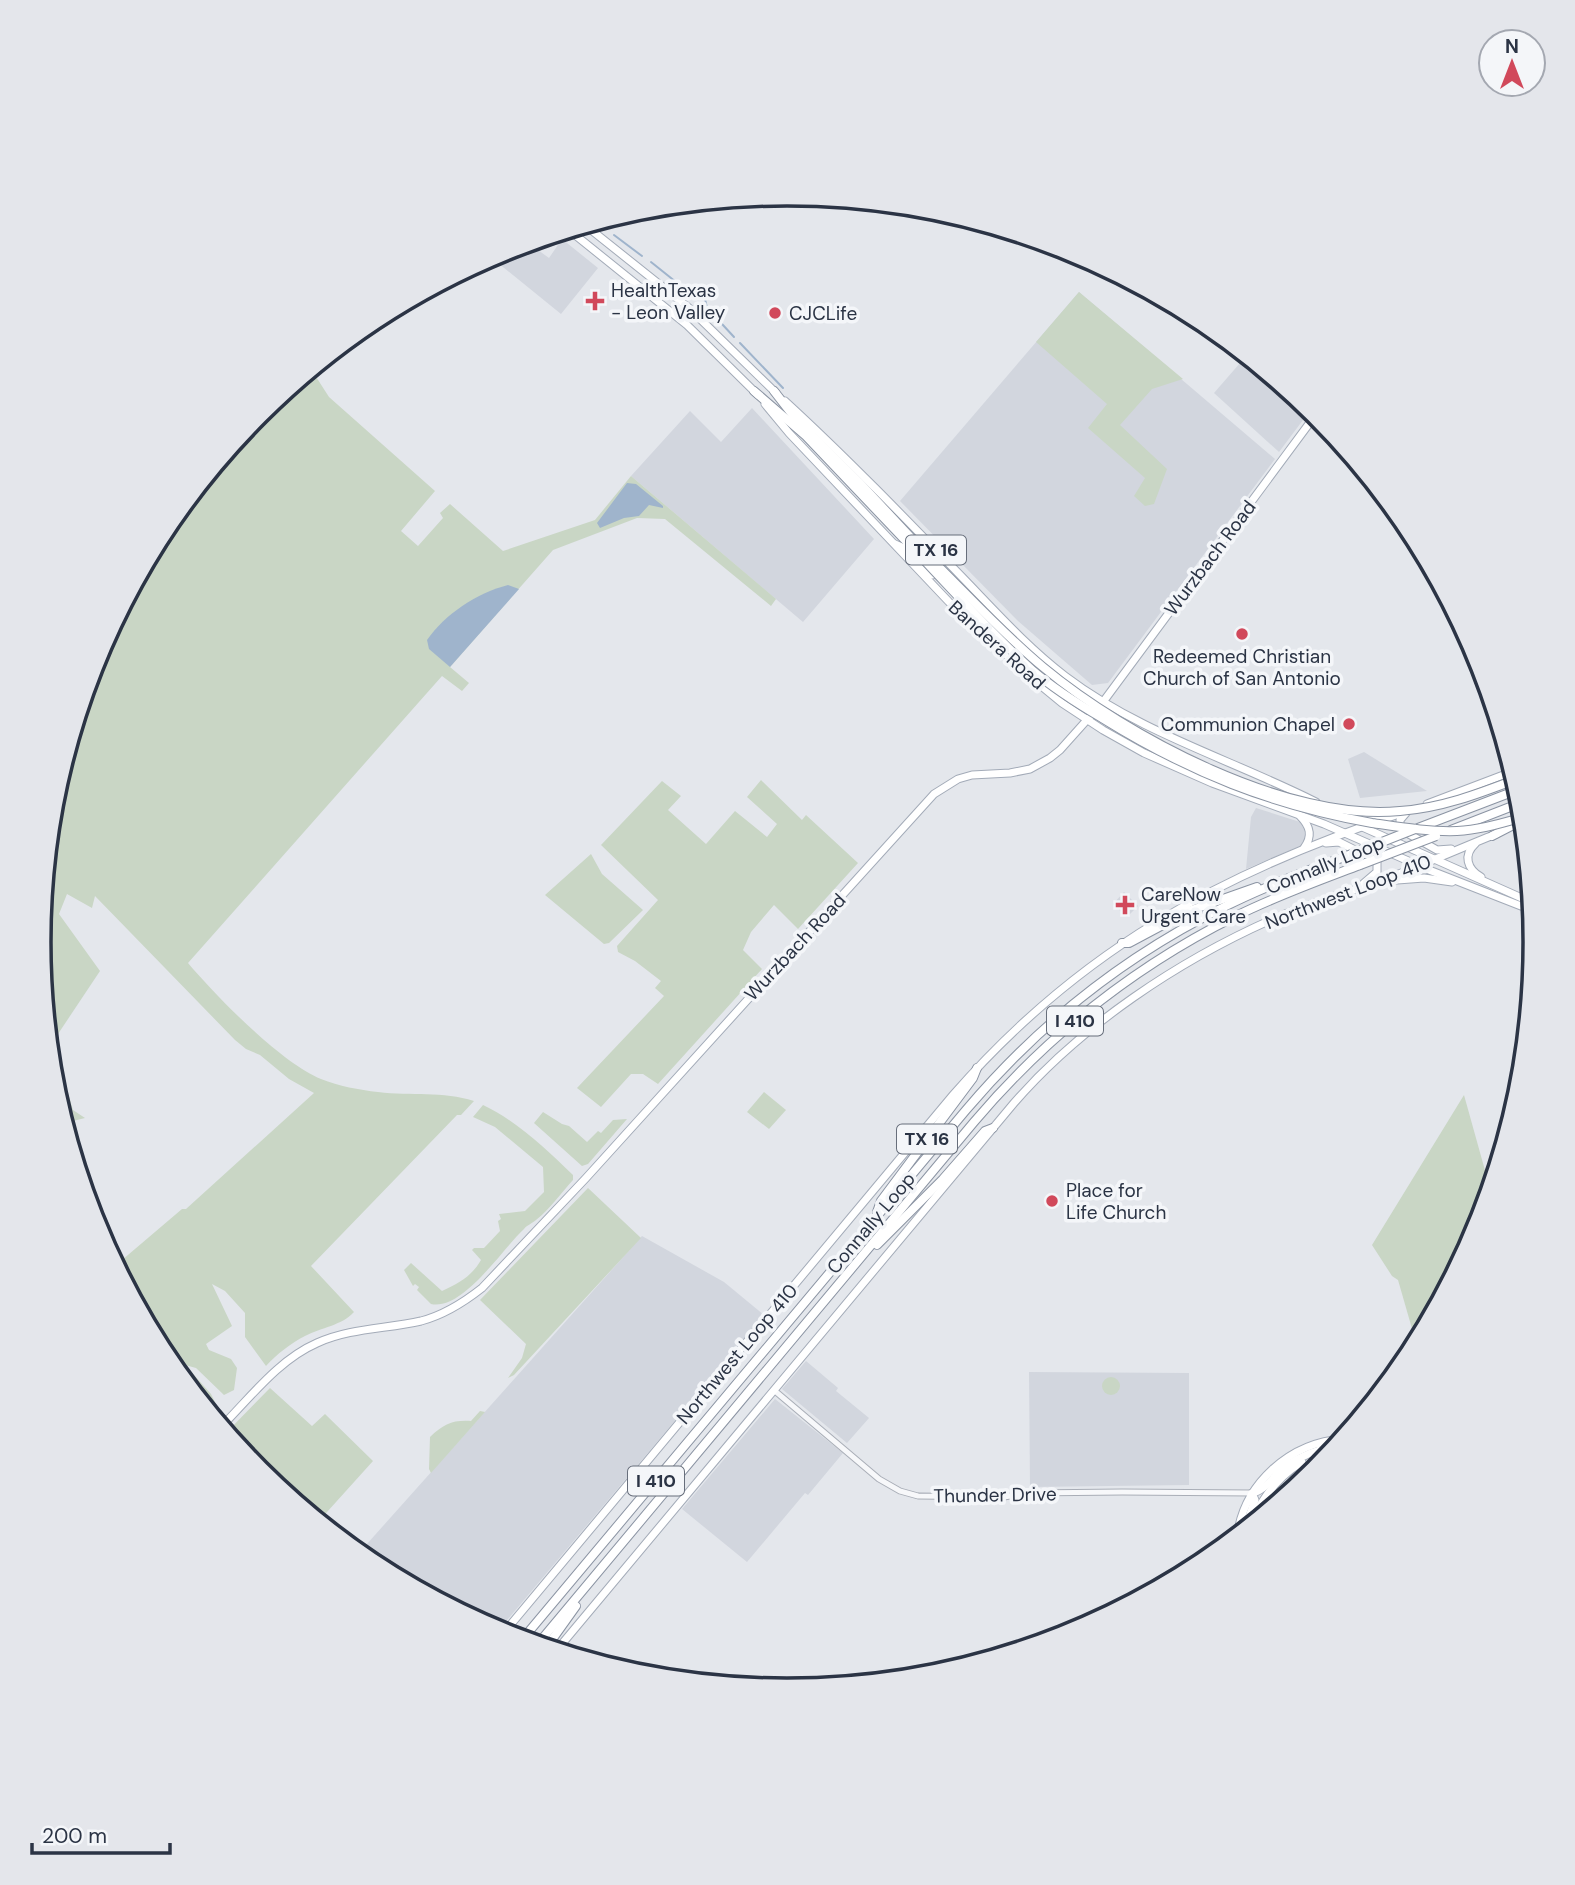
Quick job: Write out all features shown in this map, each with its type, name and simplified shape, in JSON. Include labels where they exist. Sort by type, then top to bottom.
[{"type":"highway","points":[[754,391],[806,436],[926,558],[1043,667],[1096,706],[1174,752],[1266,791],[1334,809],[1399,811],[1453,802],[1506,783]]},
{"type":"highway","points":[[774,391],[795,418],[1033,671],[1074,701],[1173,760],[1294,807],[1386,825],[1457,831],[1514,822]]},
{"type":"highway","name":"Connally Loop","points":[[529,1632],[994,1078],[1067,1009],[1120,969],[1169,937],[1228,905],[1274,884],[1509,793]]},
{"type":"highway","name":"Connally Loop","points":[[544,1637],[996,1096],[1037,1054],[1087,1010],[1142,971],[1206,932],[1266,902],[1511,807]]},
{"type":"highway","points":[[1488,837],[1514,825]]},
{"type":"highway","points":[[1122,943],[1129,943],[1162,923],[1206,904],[1247,889],[1274,884]]},
{"type":"highway","name":"TX 16","points":[[875,1218],[881,1201],[973,1078],[977,1068]]},
{"type":"highway","name":"TX 16","points":[[856,1263],[934,1189],[985,1131],[993,1128]]},
{"type":"highway","points":[[552,1640],[590,1582]]},
{"type":"main road","name":"Bandera Road","points":[[594,232],[689,308],[857,470],[1027,643],[1065,676],[1145,726],[1269,779],[1361,826],[1523,899]]},
{"type":"main road","name":"Bandera Road","points":[[578,237],[687,325],[754,391],[789,433],[891,542],[963,614],[1062,703],[1144,753],[1212,783],[1300,815],[1419,866],[1523,906]]},
{"type":"main road","name":"Wurzbach Road","points":[[228,1420],[286,1362],[315,1343],[342,1334],[435,1317],[473,1295],[509,1261],[600,1163],[929,799],[958,779],[1020,772],[1040,764],[1059,750],[1103,702],[1309,423]]},
{"type":"main road","points":[[891,542],[904,548],[926,571],[935,576],[944,566],[928,542]]},
{"type":"main road","points":[[963,614],[953,600],[956,591],[962,586],[969,588],[990,606]]},
{"type":"main road","name":"Northwest Loop 410","points":[[511,1625],[977,1068],[1010,1033],[1048,999],[1122,943],[1199,897],[1343,832],[1401,814],[1504,775]]},
{"type":"main road","points":[[1414,809],[1401,816],[1400,829],[1437,850],[1469,845]]},
{"type":"main road","points":[[1331,810],[1368,816],[1401,814]]},
{"type":"main road","points":[[1300,815],[1310,833],[1307,844],[1301,850]]},
{"type":"main road","points":[[1484,882],[1472,870],[1468,858],[1471,848],[1488,837]]},
{"type":"main road","name":"Northwest Loop 410","points":[[562,1643],[1024,1091],[1054,1062],[1104,1020],[1153,986],[1260,925],[1325,897],[1381,880],[1488,837]]},
{"type":"main road","points":[[1318,843],[1339,842],[1377,861],[1377,872],[1361,886]]},
{"type":"main road","points":[[1381,880],[1429,878],[1477,888]]},
{"type":"main road","points":[[1241,1523],[1252,1493],[1272,1469],[1292,1455],[1327,1443]]},
{"type":"main road","points":[[1252,1493],[1260,1492],[1279,1471],[1294,1461],[1322,1448]]},
{"type":"main road","points":[[1258,1509],[1284,1475],[1316,1454]]},
{"type":"main road","points":[[1249,1516],[1255,1500],[1252,1493]]},
{"type":"street","name":"Thunder Drive","points":[[775,1391],[879,1479],[910,1494],[926,1497],[1004,1497],[1036,1493],[1252,1493]]},
{"type":"street","points":[[1231,1493],[1241,1500],[1244,1510]]},
{"type":"shaded area","points":[[564,241],[598,268],[561,314],[500,265],[538,250],[549,258],[560,242]]},
{"type":"shaded area","points":[[1079,292],[1275,459],[1108,683],[1092,685],[1018,621],[900,501]]},
{"type":"shaded area","points":[[1241,362],[1304,418],[1279,452],[1214,393]]},
{"type":"shaded area","points":[[752,408],[874,539],[803,622],[631,476],[690,411],[721,442]]},
{"type":"shaded area","points":[[1364,752],[1427,791],[1360,798],[1348,759]]},
{"type":"shaded area","points":[[1256,808],[1300,822],[1304,827],[1305,839],[1300,846],[1246,869],[1251,817]]},
{"type":"shaded area","name":"CareNow Urgent Care","points":[[1124,892],[1138,906],[1127,917],[1113,904]]},
{"type":"shaded area","points":[[642,1236],[724,1282],[764,1315],[505,1623],[419,1581],[365,1546]]},
{"type":"shaded area","points":[[806,1361],[838,1388],[836,1391],[869,1418],[847,1443],[782,1389]]},
{"type":"shaded area","points":[[1029,1372],[1189,1373],[1189,1485],[1030,1487]]},
{"type":"shaded area","points":[[775,1399],[843,1453],[747,1562],[682,1509]]},
{"type":"green space","points":[[1079,292],[1183,379],[1152,389],[1120,425],[1167,469],[1154,504],[1145,506],[1134,496],[1145,478],[1088,428],[1107,404],[1036,342]]},
{"type":"green space","points":[[316,377],[329,397],[435,491],[401,531],[418,546],[443,518],[440,513],[450,504],[503,551],[595,520],[631,476],[776,599],[771,606],[665,519],[637,518],[553,550],[450,667],[469,683],[462,691],[442,676],[188,963],[232,1010],[269,1044],[287,1059],[321,1079],[371,1091],[451,1096],[474,1101],[461,1115],[457,1115],[311,1266],[354,1312],[349,1317],[300,1339],[284,1349],[266,1366],[245,1337],[245,1313],[225,1291],[212,1284],[232,1326],[206,1344],[209,1350],[231,1359],[237,1368],[234,1390],[224,1395],[196,1368],[185,1365],[211,1394],[219,1410],[175,1352],[149,1311],[123,1259],[182,1209],[186,1209],[314,1093],[289,1079],[260,1055],[235,1040],[95,896],[92,908],[67,894],[59,914],[100,971],[57,1039],[51,942],[57,846],[76,752],[107,661],[149,574],[203,494],[267,422]]},
{"type":"green space","points":[[761,780],[802,820],[806,815],[858,863],[798,929],[774,905],[751,932],[743,950],[762,969],[658,1084],[643,1074],[631,1074],[601,1107],[577,1088],[664,996],[655,988],[661,981],[618,952],[617,946],[658,900],[601,845],[662,781],[681,796],[668,810],[706,844],[735,811],[767,837],[777,824],[747,797]]},
{"type":"green space","points":[[591,854],[602,874],[643,910],[609,943],[604,944],[545,895]]},
{"type":"green space","points":[[64,1082],[73,1110],[85,1118],[73,1121]]},
{"type":"green space","points":[[764,1092],[786,1110],[769,1129],[747,1112]]},
{"type":"green space","points":[[1464,1095],[1486,1175],[1448,1268],[1413,1332],[1398,1280],[1392,1276],[1372,1245]]},
{"type":"green space","points":[[483,1105],[531,1136],[573,1175],[573,1180],[469,1288],[443,1304],[431,1304],[417,1290],[419,1287],[415,1284],[413,1286],[404,1270],[411,1263],[442,1291],[454,1285],[469,1275],[481,1260],[472,1250],[484,1248],[500,1231],[499,1214],[525,1211],[544,1192],[543,1167],[495,1127],[473,1117]]},
{"type":"green space","points":[[543,1112],[569,1126],[587,1142],[598,1131],[601,1133],[613,1120],[627,1119],[588,1164],[582,1166],[534,1123]]},
{"type":"green space","points":[[588,1188],[641,1238],[514,1375],[508,1378],[522,1358],[526,1344],[480,1300]]},
{"type":"green space","points":[[1111,1377],[1117,1380],[1120,1386],[1117,1392],[1111,1395],[1105,1392],[1102,1386],[1105,1380]]},
{"type":"green space","points":[[270,1388],[312,1426],[325,1414],[373,1461],[324,1515],[267,1463],[233,1426]]},
{"type":"green space","points":[[480,1411],[485,1412],[431,1473],[430,1437],[449,1424],[471,1421]]},
{"type":"water","points":[[627,483],[636,484],[663,508],[649,505],[639,516],[624,518],[600,528],[597,523]]},
{"type":"water","points":[[508,585],[519,589],[450,667],[429,649],[427,640],[452,613],[485,593]]},
{"type":"waterway","points":[[614,235],[642,256]]},
{"type":"waterway","points":[[651,262],[691,292]]},
{"type":"waterway","points":[[705,299],[707,308],[715,318]]},
{"type":"waterway","points":[[722,324],[734,337]]},
{"type":"waterway","points":[[740,343],[783,388]]},
{"type":"place","name":"HealthTexas - Leon Valley","points":[[595,301]]},
{"type":"place","name":"CJCLife","points":[[775,313]]},
{"type":"place","name":"Redeemed Christian Church of San Antonio","points":[[1242,634]]},
{"type":"place","name":"Communion Chapel","points":[[1349,724]]},
{"type":"place","name":"CareNow Urgent Care","points":[[1125,905]]},
{"type":"place","name":"Place for Life Church","points":[[1052,1201]]}]
